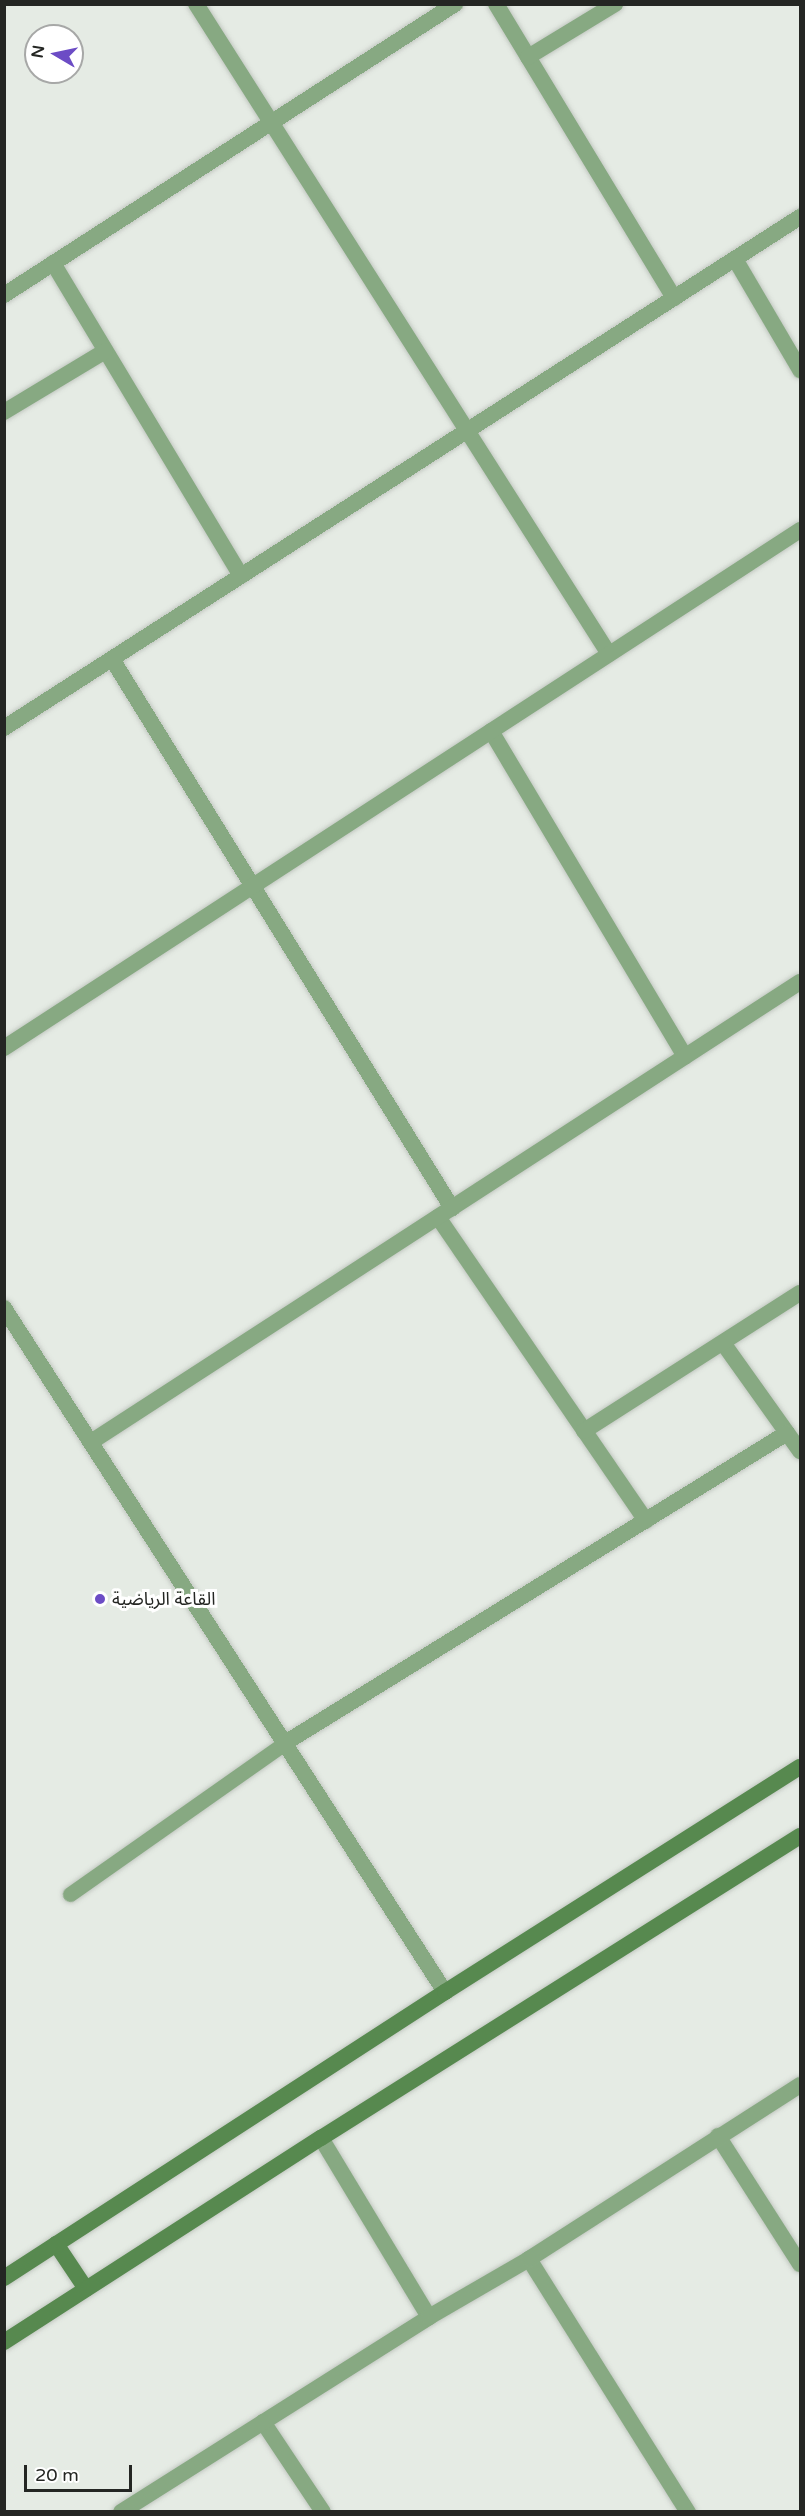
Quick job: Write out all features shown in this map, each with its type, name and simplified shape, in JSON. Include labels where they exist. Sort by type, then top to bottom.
[{"type":"main road","points":[[4,2278],[445,1992],[801,1767]]},
{"type":"main road","points":[[4,2342],[321,2138],[801,1836]]},
{"type":"main road","points":[[56,2244],[86,2289]]},
{"type":"street","points":[[196,4],[609,654]]},
{"type":"street","points":[[4,295],[455,4]]},
{"type":"street","points":[[496,4],[674,298]]},
{"type":"street","points":[[528,57],[615,4]]},
{"type":"street","points":[[4,728],[801,217]]},
{"type":"street","points":[[735,259],[801,370]]},
{"type":"street","points":[[53,263],[241,576]]},
{"type":"street","points":[[4,412],[105,351]]},
{"type":"street","points":[[4,1048],[801,530]]},
{"type":"street","points":[[112,659],[252,886],[445,1213],[584,1431],[646,1521]]},
{"type":"street","points":[[491,731],[685,1057]]},
{"type":"street","points":[[91,1442],[801,982]]},
{"type":"street","points":[[584,1431],[801,1293]]},
{"type":"street","points":[[4,1308],[445,1992]]},
{"type":"street","points":[[723,1343],[801,1452]]},
{"type":"street","points":[[285,1743],[787,1433]]},
{"type":"street","points":[[121,2511],[429,2317],[529,2259],[801,2085]]},
{"type":"street","points":[[718,2136],[801,2264]]},
{"type":"street","points":[[321,2138],[429,2317]]},
{"type":"street","points":[[529,2259],[688,2511]]},
{"type":"street","points":[[263,2422],[323,2511]]},
{"type":"lane","points":[[70,1894],[285,1743]]},
{"type":"place","name":"القاعة الرياضية","points":[[100,1599]]}]
